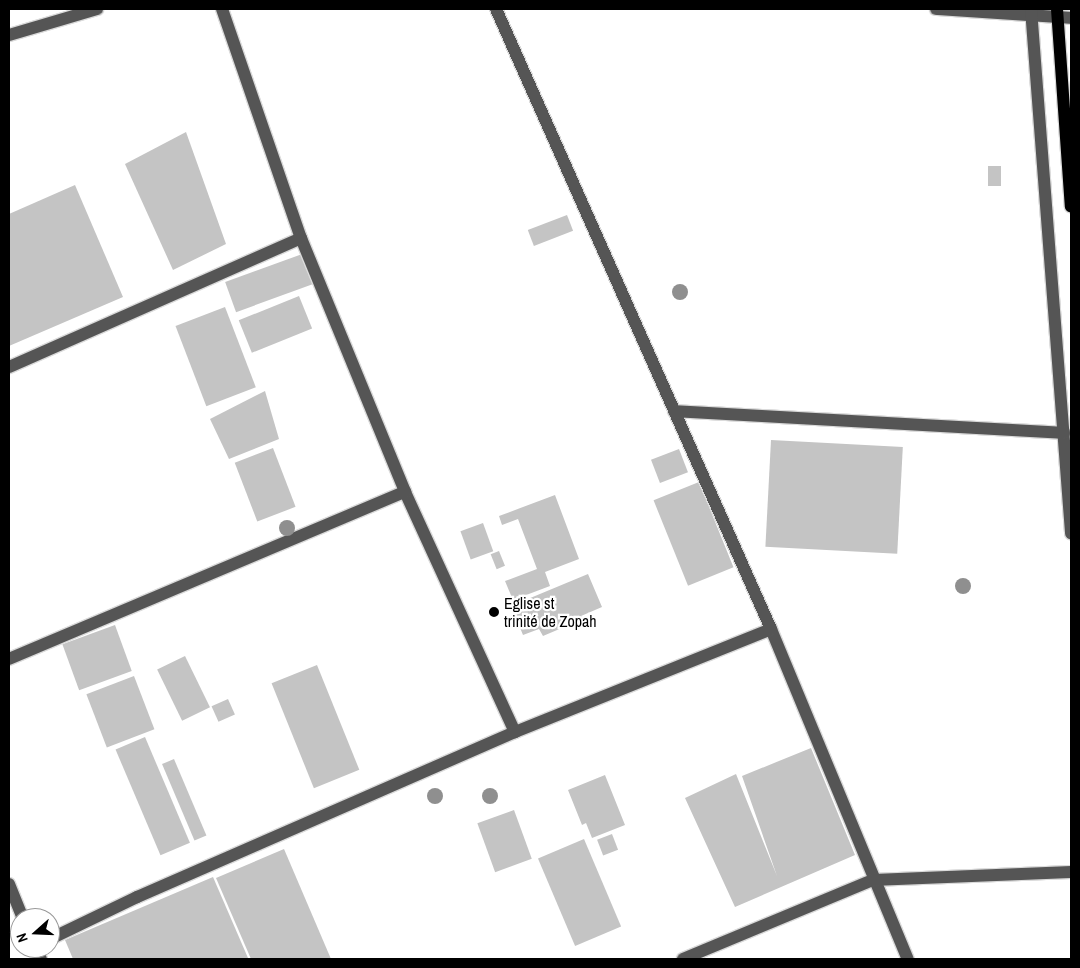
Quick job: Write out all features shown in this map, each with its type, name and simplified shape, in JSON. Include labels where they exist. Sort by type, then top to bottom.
[{"type":"main road","points":[[1058,13],[1071,207]]},
{"type":"street","points":[[9,35],[97,9]]},
{"type":"street","points":[[222,9],[301,238],[405,492],[515,732]]},
{"type":"street","points":[[496,9],[771,629],[873,880],[908,959]]},
{"type":"street","points":[[936,9],[1058,13],[1071,18]]},
{"type":"street","points":[[1032,12],[1071,533]]},
{"type":"street","points":[[9,367],[301,238]]},
{"type":"street","points":[[674,411],[1064,433]]},
{"type":"street","points":[[9,659],[405,492]]},
{"type":"street","points":[[60,934],[137,897],[515,732],[771,629]]},
{"type":"street","points":[[683,959],[873,880],[1071,872]]},
{"type":"street","points":[[9,884],[19,908]]},
{"type":"building","points":[[186,132],[226,244],[173,270],[125,164]]},
{"type":"building","points":[[988,166],[1001,166],[1001,186],[988,186]]},
{"type":"building","points":[[75,185],[123,297],[9,346],[9,214]]},
{"type":"building","points":[[567,215],[573,231],[534,246],[528,230]]},
{"type":"building","points":[[305,253],[316,283],[236,312],[225,282]]},
{"type":"building","points":[[299,296],[312,328],[252,353],[239,320]]},
{"type":"building","points":[[225,307],[256,387],[206,406],[176,326]]},
{"type":"building","points":[[265,391],[279,439],[229,459],[210,419]]},
{"type":"building","points":[[771,440],[903,447],[897,554],[765,547]]},
{"type":"building","points":[[273,448],[296,507],[257,522],[235,463]]},
{"type":"building","points":[[679,449],[688,472],[660,483],[651,460]]},
{"type":"building","points":[[699,482],[733,567],[688,586],[654,500]]},
{"type":"building","points":[[555,495],[579,559],[545,572],[550,586],[513,600],[505,581],[537,569],[518,519],[502,525],[499,516]]},
{"type":"building","points":[[483,523],[493,551],[471,559],[460,531]]},
{"type":"building","points":[[499,551],[505,566],[497,569],[491,554]]},
{"type":"building","points":[[588,574],[602,607],[581,616],[583,619],[543,636],[539,629],[523,635],[511,606]]},
{"type":"building","points":[[115,625],[132,671],[79,690],[62,644]]},
{"type":"building","points":[[185,656],[210,707],[182,721],[157,670]]},
{"type":"building","points":[[317,665],[359,770],[314,788],[272,683]]},
{"type":"building","points":[[134,676],[154,729],[107,747],[86,694]]},
{"type":"building","points":[[228,699],[235,715],[218,722],[212,706]]},
{"type":"building","points":[[145,737],[190,843],[160,855],[116,750]]},
{"type":"building","points":[[811,748],[855,855],[735,907],[685,798],[736,774],[777,876],[742,776]]},
{"type":"building","points":[[174,759],[206,835],[194,840],[162,764]]},
{"type":"building","points":[[605,775],[625,825],[592,838],[586,823],[582,825],[568,790]]},
{"type":"building","points":[[514,810],[532,859],[495,872],[477,823]]},
{"type":"building","points":[[612,834],[618,850],[603,856],[597,840]]},
{"type":"building","points":[[584,839],[621,926],[575,946],[538,859]]},
{"type":"building","points":[[284,849],[331,959],[251,959],[216,878]]},
{"type":"building","points":[[213,877],[248,958],[73,959],[65,940]]},
{"type":"place","name":"Eglise st trinité de Zopah","points":[[494,612]]}]
